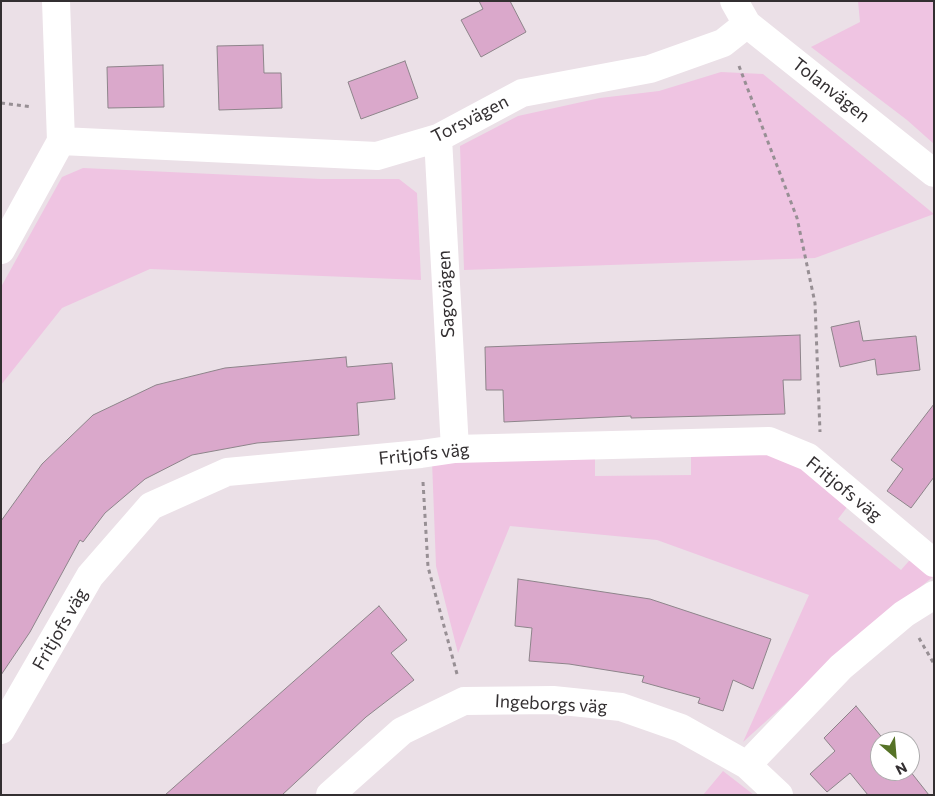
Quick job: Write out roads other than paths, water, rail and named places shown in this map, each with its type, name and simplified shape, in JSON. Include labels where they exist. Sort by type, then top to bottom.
[{"type":"street","points":[[1,250],[62,141],[56,1]]},
{"type":"street","name":"Torsvägen","points":[[62,141],[377,156],[438,138],[522,93],[650,68],[724,42],[740,12]]},
{"type":"street","name":"Tolanvägen","points":[[740,12],[934,174]]},
{"type":"street","name":"Sagovägen","points":[[438,138],[455,449]]},
{"type":"street","name":"Fritjofs väg","points":[[1,730],[90,576],[151,506],[227,472],[421,454],[455,449],[769,441],[808,458],[934,563]]},
{"type":"street","points":[[747,765],[841,667],[904,614],[934,595]]},
{"type":"street","name":"Ingeborgs väg","points":[[330,795],[402,730],[464,701],[552,700],[621,708],[681,728],[747,765],[779,795]]}]
